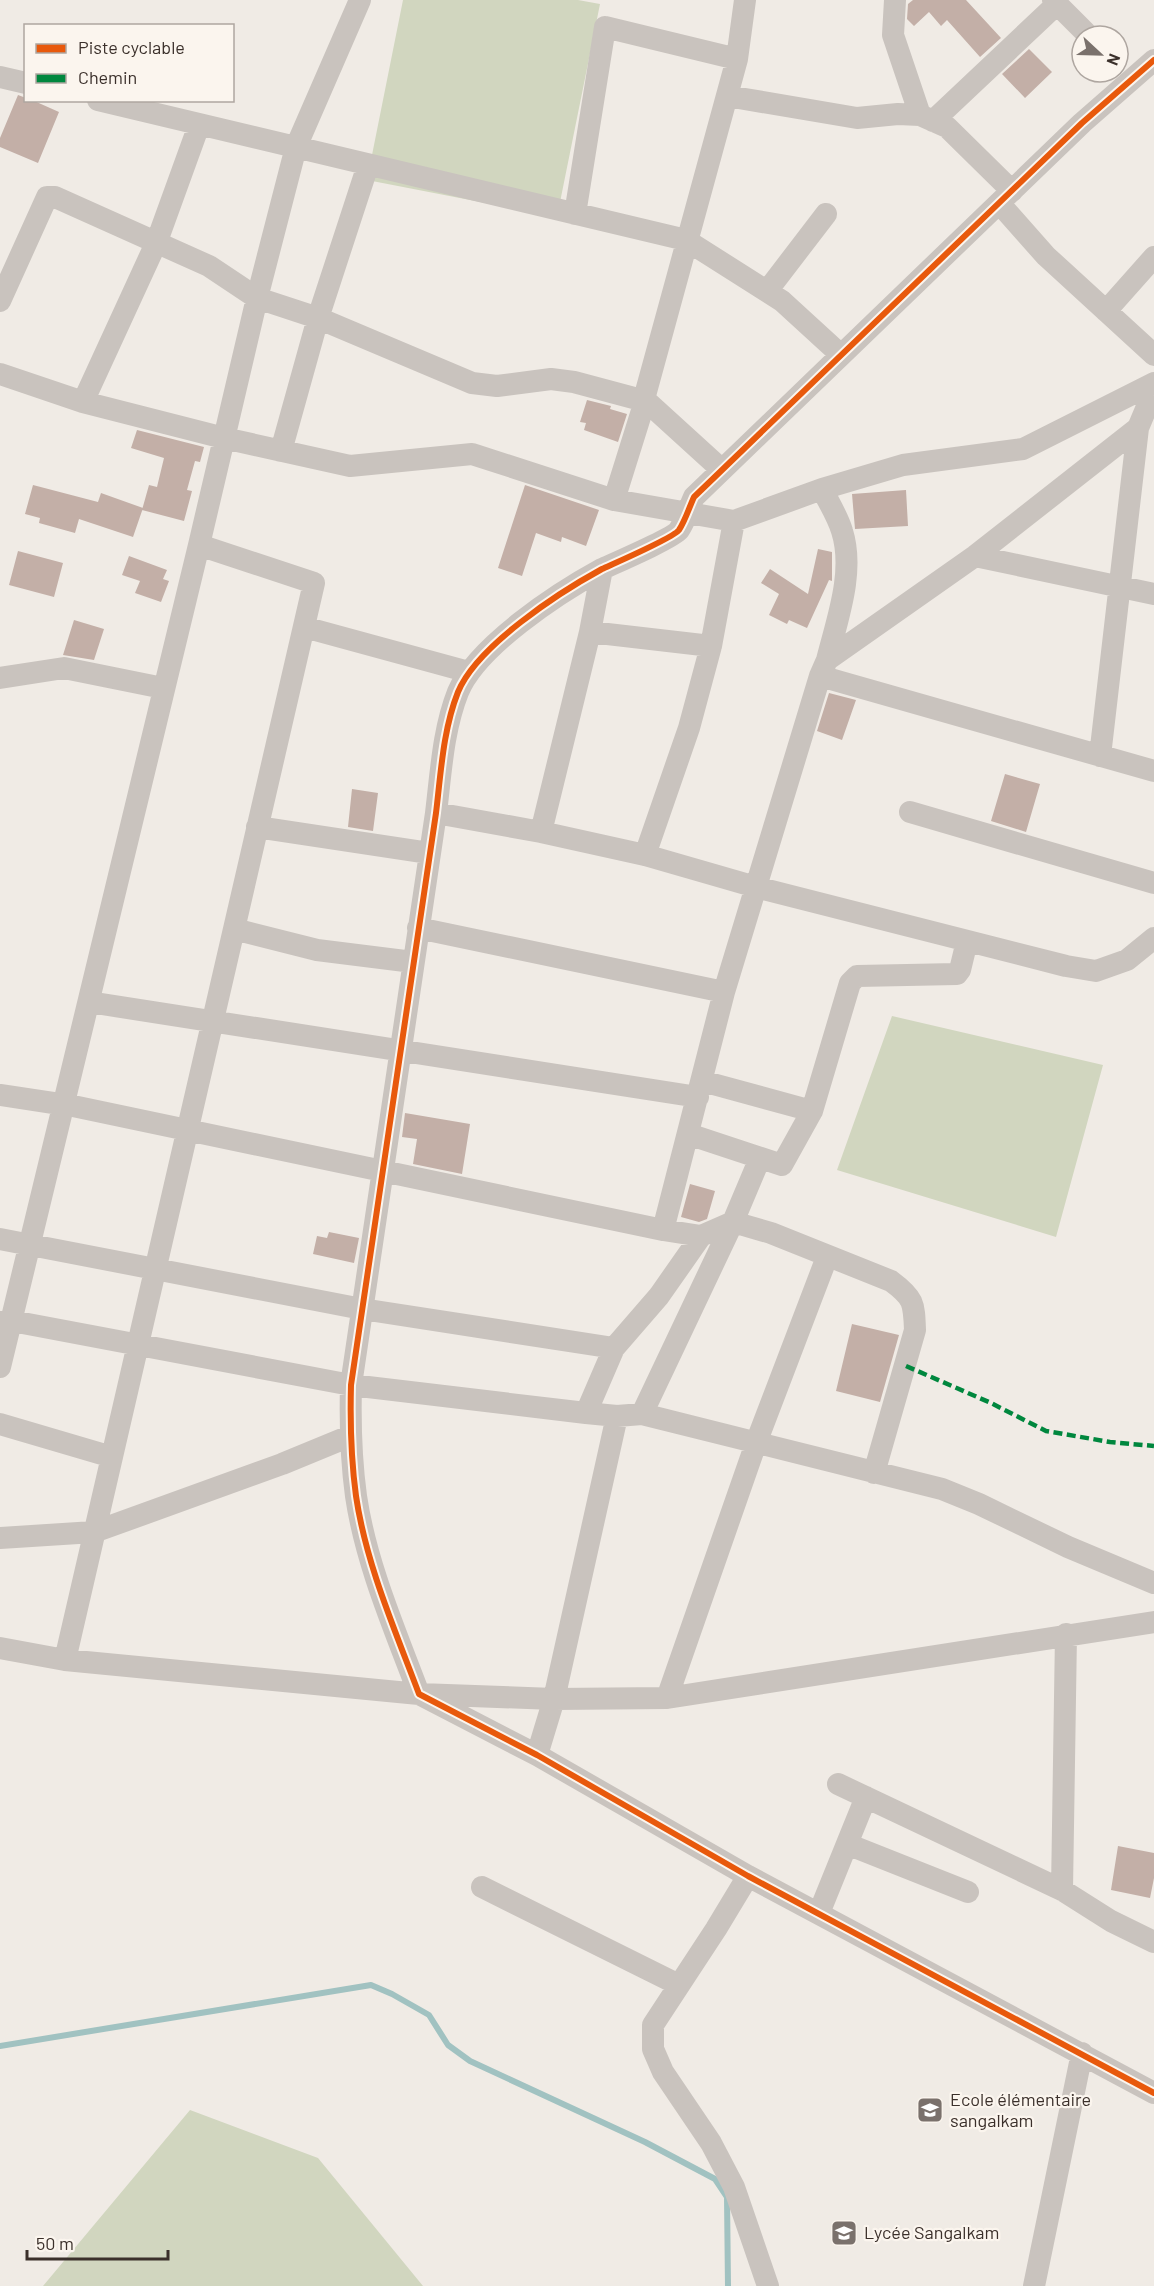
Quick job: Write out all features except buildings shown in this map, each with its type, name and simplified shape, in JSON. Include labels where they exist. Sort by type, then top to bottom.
[{"type":"street","points":[[0,1367],[6,1322],[30,1245],[257,298],[296,147],[360,0]]},
{"type":"street","points":[[614,500],[645,401],[686,240],[737,59],[745,0]]},
{"type":"street","points":[[895,0],[893,35],[927,118]]},
{"type":"street","points":[[927,118],[1055,2],[1077,24]]},
{"type":"street","points":[[575,214],[605,27],[737,59]]},
{"type":"street","points":[[1130,70],[1154,60]]},
{"type":"street","points":[[0,77],[24,83]]},
{"type":"street","points":[[1115,84],[1082,123],[694,497],[678,532],[602,570],[533,613],[489,651],[469,672],[459,691],[444,743],[436,813],[351,1385],[350,1436],[356,1498],[375,1574],[419,1694],[537,1755],[748,1876],[1154,2093]]},
{"type":"street","points":[[727,96],[857,118],[898,114],[927,118],[947,127],[1005,197],[1046,256],[1154,355]]},
{"type":"street","points":[[106,102],[686,240],[782,301],[842,356]]},
{"type":"street","points":[[83,402],[157,241],[199,124]]},
{"type":"street","points":[[281,451],[318,318],[368,165]]},
{"type":"street","points":[[0,301],[47,198],[55,197],[209,266],[257,298],[318,318],[472,383],[496,386],[551,379],[574,382],[645,401],[723,470]]},
{"type":"street","points":[[767,291],[826,214]]},
{"type":"street","points":[[1106,311],[1154,257]]},
{"type":"street","points":[[0,374],[83,402],[224,438],[350,466],[472,454],[614,500],[734,521],[822,489],[903,465],[1023,449],[1154,383]]},
{"type":"street","points":[[1100,756],[1138,428],[1154,390]]},
{"type":"street","points":[[824,668],[975,556],[1138,428]]},
{"type":"street","points":[[663,1230],[724,992],[824,668],[845,583],[848,557],[842,530],[822,489]]},
{"type":"street","points":[[645,855],[689,728],[711,646],[734,521]]},
{"type":"street","points":[[65,1660],[314,583],[199,545]]},
{"type":"street","points":[[975,556],[1154,594]]},
{"type":"street","points":[[541,832],[590,632],[602,570]]},
{"type":"street","points":[[304,627],[469,672]]},
{"type":"street","points":[[590,632],[711,646]]},
{"type":"street","points":[[0,678],[64,668],[163,688]]},
{"type":"street","points":[[824,668],[1154,771]]},
{"type":"street","points":[[909,812],[1154,883]]},
{"type":"street","points":[[436,813],[541,832],[645,855],[756,887],[1066,966],[1096,971],[1127,960],[1154,938]]},
{"type":"street","points":[[257,827],[429,853]]},
{"type":"street","points":[[418,928],[724,992]]},
{"type":"street","points":[[234,929],[317,950],[413,962]]},
{"type":"street","points":[[688,1134],[782,1165],[812,1111],[850,983],[857,976],[957,974],[967,941]]},
{"type":"street","points":[[88,1002],[400,1050],[700,1089],[812,1111]]},
{"type":"street","points":[[0,1095],[64,1104],[663,1230],[701,1236]]},
{"type":"street","points":[[642,1414],[733,1222],[760,1158]]},
{"type":"street","points":[[586,1413],[614,1348],[659,1296],[701,1236],[733,1222],[771,1233],[891,1281],[907,1293],[915,1309],[915,1330],[874,1473]]},
{"type":"street","points":[[0,1239],[362,1309],[614,1348]]},
{"type":"street","points":[[667,1698],[756,1443],[827,1257]]},
{"type":"street","points":[[6,1322],[351,1385],[586,1413],[617,1416],[642,1414],[942,1489],[980,1504],[1068,1547],[1154,1583]]},
{"type":"street","points":[[537,1755],[554,1699],[617,1416]]},
{"type":"street","points":[[0,1424],[112,1456]]},
{"type":"street","points":[[0,1538],[94,1532],[282,1464],[350,1436]]},
{"type":"street","points":[[0,1648],[65,1660],[419,1694],[554,1699],[667,1698],[1154,1622]]},
{"type":"street","points":[[1062,1890],[1066,1634]]},
{"type":"street","points":[[837,1784],[1062,1890],[1111,1921],[1154,1942]]},
{"type":"street","points":[[819,1913],[866,1797]]},
{"type":"street","points":[[847,1844],[968,1892]]},
{"type":"street","points":[[748,1876],[653,2025],[652,2049],[663,2072],[711,2143],[734,2187],[768,2286]]},
{"type":"street","points":[[482,1887],[679,1985]]},
{"type":"street","points":[[1034,2286],[1082,2053]]},
{"type":"green space","points":[[403,0],[578,0],[600,4],[557,217],[367,180]]},
{"type":"green space","points":[[892,1016],[1103,1065],[1056,1237],[837,1170]]},
{"type":"green space","points":[[190,2110],[318,2158],[423,2286],[43,2286]]},
{"type":"waterway","points":[[0,2046],[371,1985],[429,2015],[448,2045],[470,2061],[645,2142],[715,2179],[727,2197],[728,2286]]},
{"type":"marked path","points":[[906,1366],[991,1403],[1046,1431],[1110,1442],[1154,1446]]},
{"type":"cycle path","points":[[1154,60],[1082,123],[694,497],[685,519],[675,534],[602,569],[542,606],[500,639],[468,674],[453,706],[443,751],[436,813],[351,1385],[354,1482],[361,1521],[382,1596],[419,1694],[537,1755],[748,1876],[1154,2093]]},
{"type":"place","name":"Ecole élémentaire sangalkam","points":[[930,2110]]},
{"type":"place","name":"Lycée Sangalkam","points":[[844,2233]]}]
